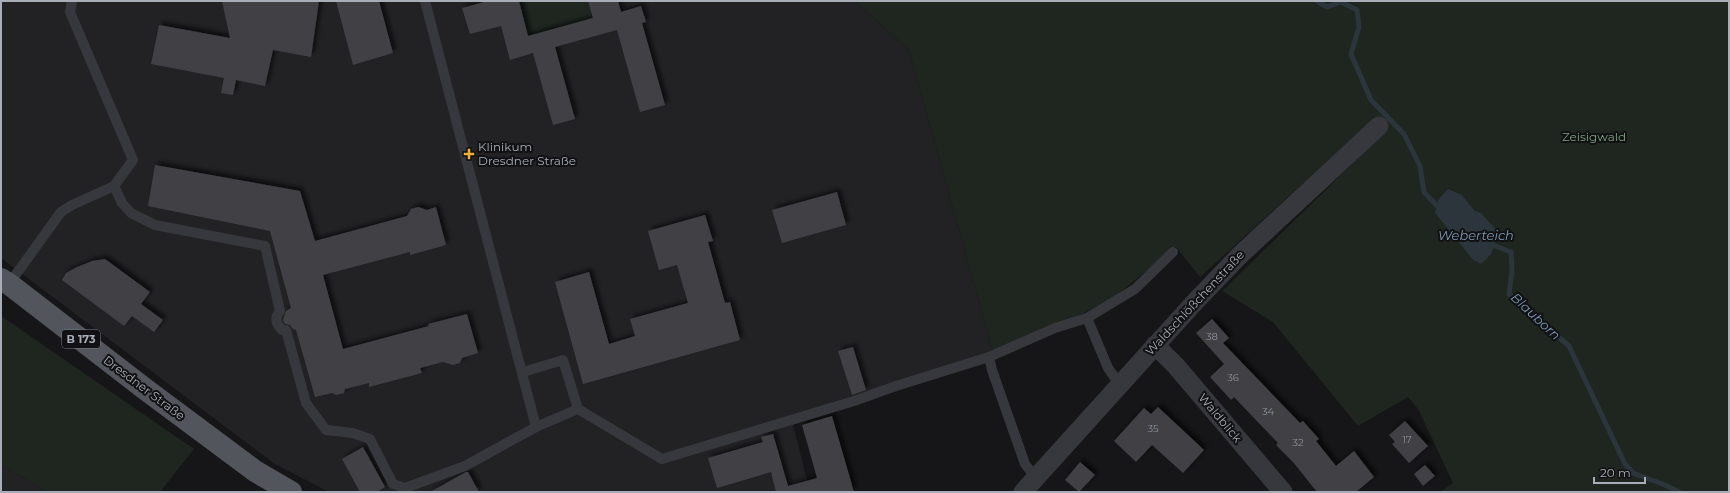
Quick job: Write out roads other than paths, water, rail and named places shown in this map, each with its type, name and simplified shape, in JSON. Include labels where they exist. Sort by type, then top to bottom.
[{"type":"main road","name":"Dresdner Straße","points":[[5,281],[145,389],[255,471],[291,492]]},
{"type":"street","name":"Waldschlößchenstraße","points":[[1023,492],[1155,345],[1240,255],[1379,126]]},
{"type":"street","name":"Waldblick","points":[[1155,345],[1176,366],[1283,492]]},
{"type":"lane","points":[[5,281],[61,212],[72,204],[114,186],[133,160],[70,12],[72,1]]},
{"type":"lane","points":[[425,1],[523,372],[536,427]]},
{"type":"lane","points":[[114,186],[122,203],[131,213],[155,225],[265,246],[280,311],[276,317],[276,322],[282,330],[286,330],[306,403],[326,430],[353,433],[370,439],[395,489],[405,488],[465,466],[536,427],[578,409]]},
{"type":"lane","points":[[523,372],[563,360],[578,409],[662,459],[854,401],[989,357],[1055,328],[1087,318],[1135,289],[1173,252]]},
{"type":"lane","points":[[1087,318],[1108,368],[1120,385]]},
{"type":"lane","points":[[989,357],[992,370],[1025,464],[1036,478]]},
{"type":"water","name":"Weberteich","points":[[1448,189],[1462,195],[1475,211],[1481,213],[1498,232],[1498,236],[1491,254],[1481,264],[1473,260],[1435,213],[1438,200]]},
{"type":"waterway","name":"Blauborn","points":[[1317,1],[1327,7],[1341,2],[1357,10],[1359,27],[1351,54],[1371,100],[1404,134],[1420,166],[1424,192],[1440,209]]},
{"type":"waterway","name":"Blauborn","points":[[1490,249],[1493,245],[1511,252],[1512,271],[1509,294],[1569,346],[1625,464],[1633,473],[1679,492]]},
{"type":"place","name":"Klinikum Dresdner Straße","points":[[469,154]]},
{"type":"park label","name":"Zeisigwald","points":[[1594,137]]}]
